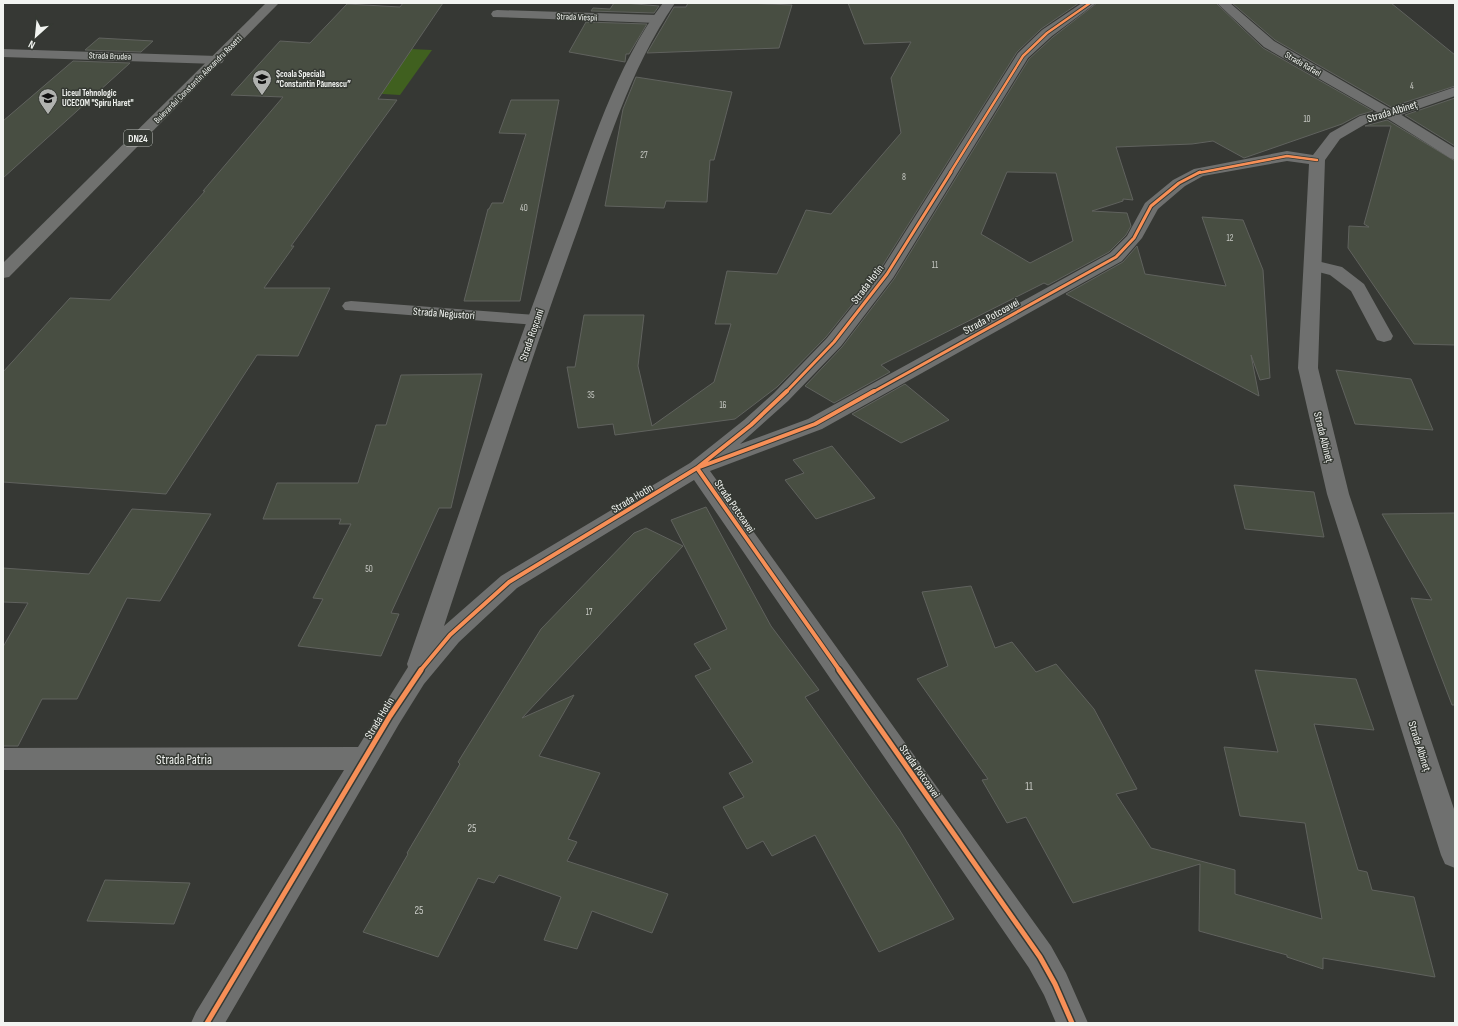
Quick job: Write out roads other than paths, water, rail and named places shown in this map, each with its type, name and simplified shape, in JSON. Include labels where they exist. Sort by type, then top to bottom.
[{"type":"main road","name":"Bulevardul Constantin Alexandru Rosetti","points":[[3,273],[210,60],[261,3]]},
{"type":"main road","name":"Bulevardul Constantin Alexandru Rosetti","points":[[3,258],[210,60],[273,3]]},
{"type":"street","name":"Strada Roșcani","points":[[415,677],[536,320],[620,91],[657,19],[669,3]]},
{"type":"street","name":"Strada Hotin","points":[[207,1023],[415,677],[450,635],[510,582],[698,468],[751,425],[781,397],[834,342],[887,274],[1023,56],[1047,34],[1090,3]]},
{"type":"street","name":"Strada Rafael","points":[[1223,3],[1270,44],[1390,114],[1455,155]]},
{"type":"street","name":"Strada Viespii","points":[[496,14],[657,19]]},
{"type":"street","name":"Strada Brudea","points":[[3,53],[43,53],[210,60]]},
{"type":"street","name":"Strada Albineț","points":[[1455,91],[1390,114],[1365,119],[1335,136],[1317,160],[1308,368],[1338,494],[1455,855]]},
{"type":"street","name":"Strada Potcoavei","points":[[1072,1023],[1055,984],[1040,957],[698,468],[816,424],[1116,257],[1134,238],[1151,206],[1179,183],[1199,172],[1288,156],[1317,160]]},
{"type":"street","points":[[1313,265],[1336,271],[1358,288],[1384,336]]},
{"type":"street","name":"Strada Negustori","points":[[351,306],[536,320]]},
{"type":"street","name":"Strada Patria","points":[[3,759],[365,758]]},
{"type":"place","name":"Școala Specială “Constantin Păunescu”","points":[[262,96]]},
{"type":"place","name":"Liceul Tehnologic UCECOM \"Spiru Haret\"","points":[[48,115]]}]
